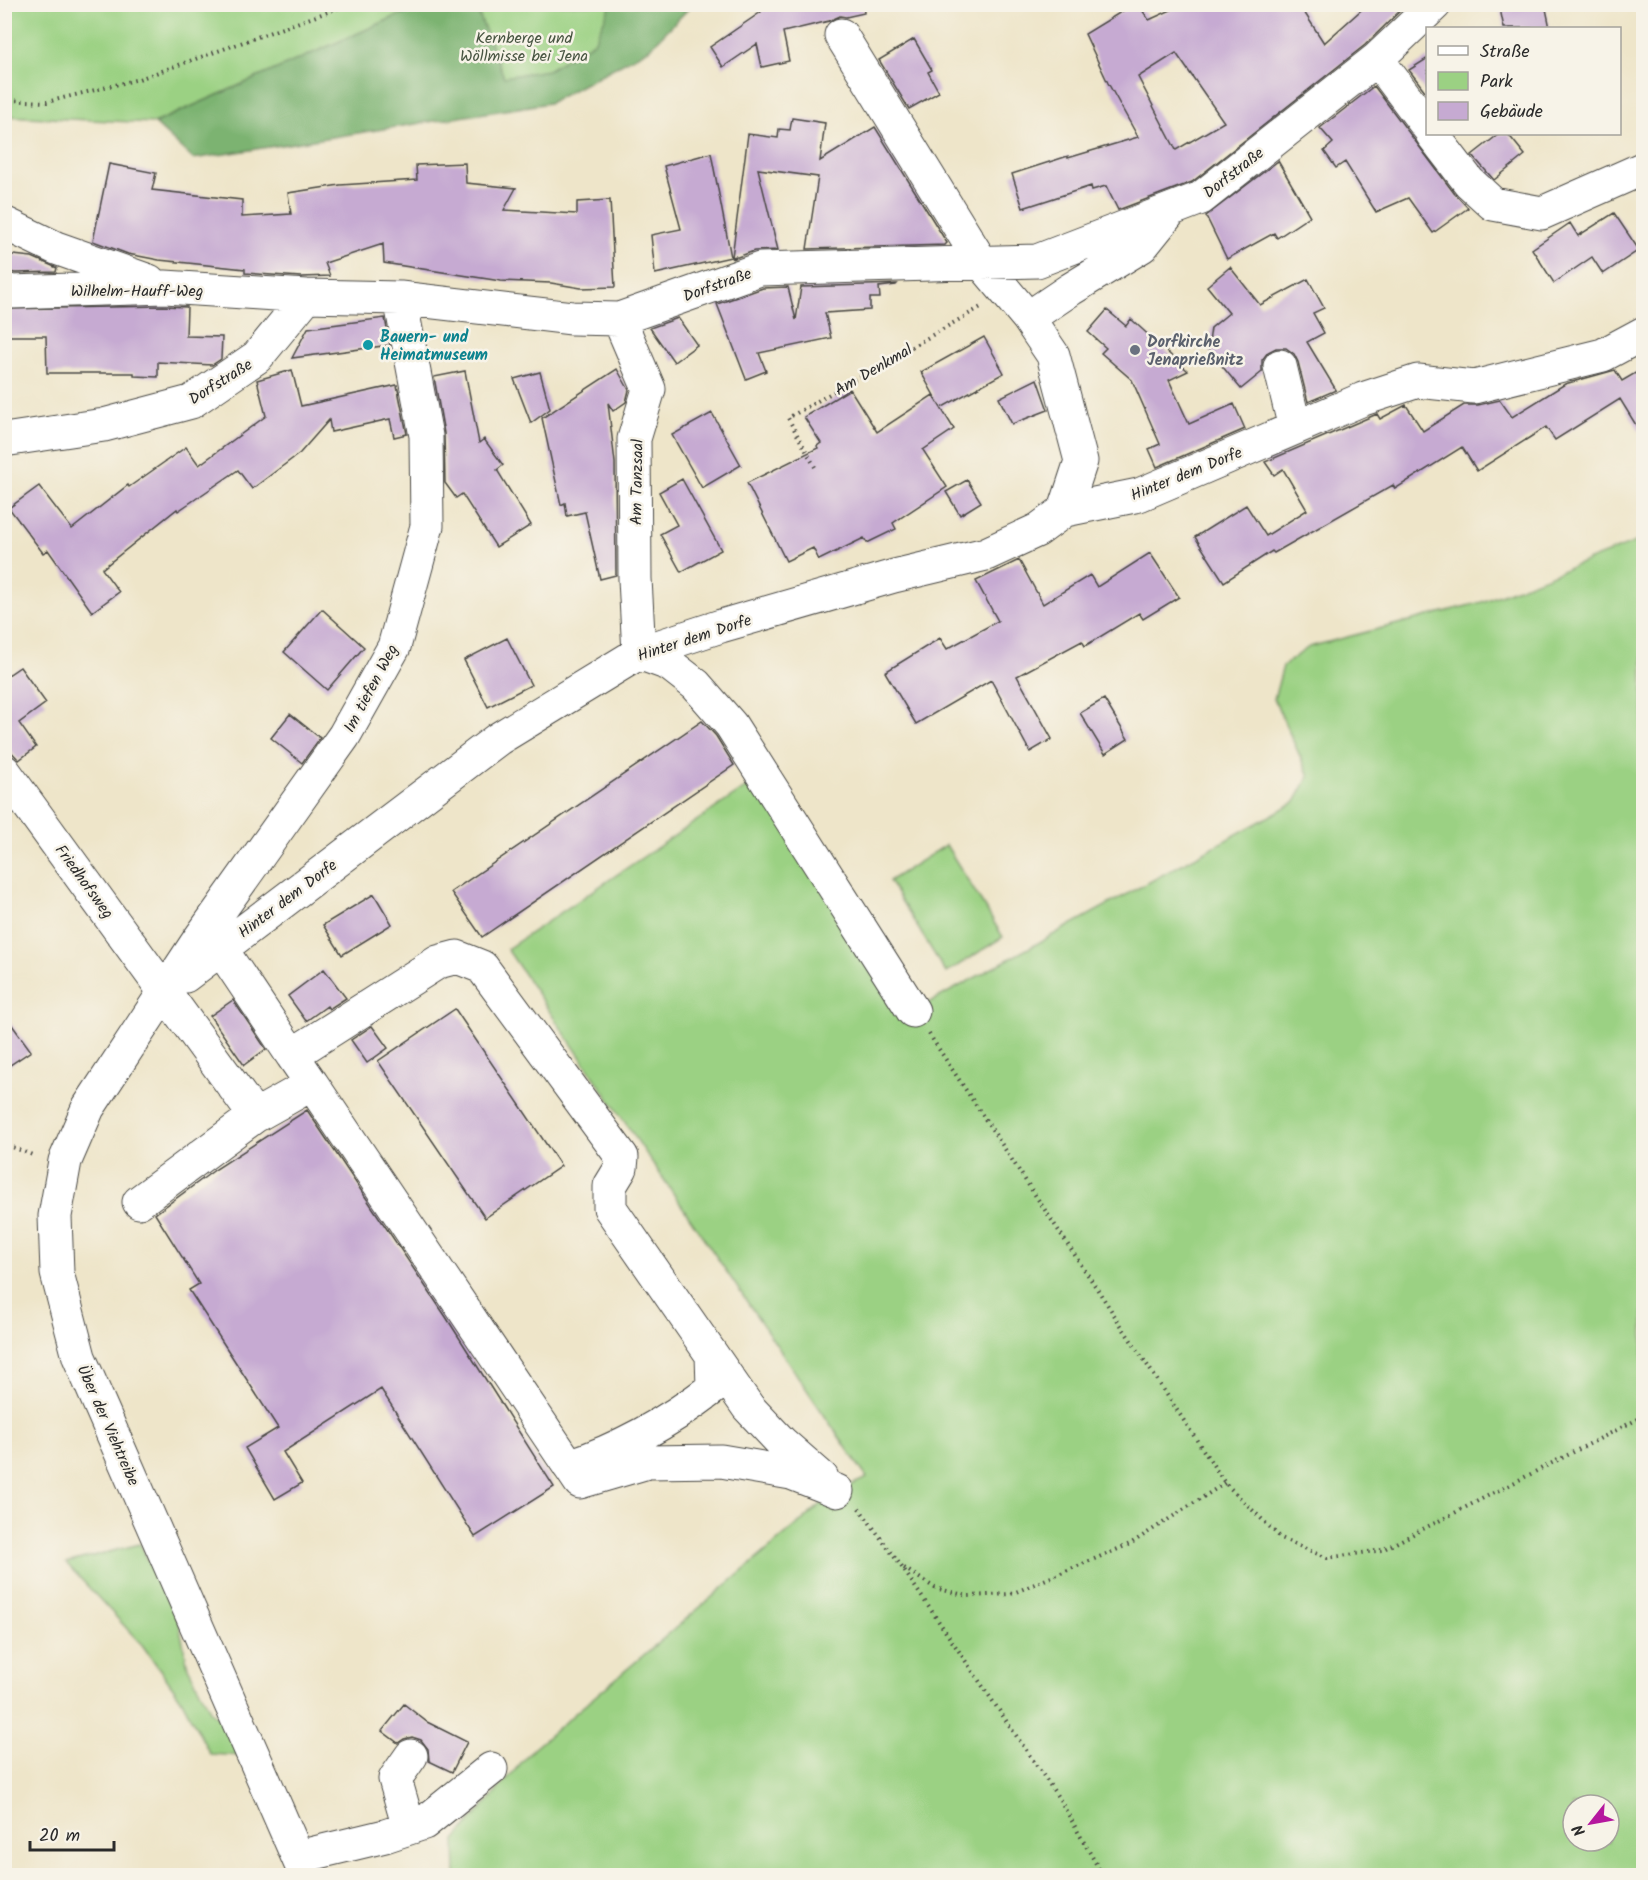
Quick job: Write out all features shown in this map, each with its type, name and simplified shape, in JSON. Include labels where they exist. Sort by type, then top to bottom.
[{"type":"street","name":"Dorfstraße","points":[[4,440],[104,425],[191,402],[257,357],[307,296],[400,298],[572,318],[619,319],[760,269],[1037,261],[1201,198],[1377,59],[1435,4]]},
{"type":"street","points":[[841,35],[981,262],[1028,318],[1053,355],[1081,461],[1065,510]]},
{"type":"street","points":[[1377,59],[1426,124]]},
{"type":"street","points":[[1433,135],[1469,182],[1493,204],[1542,213],[1644,168]]},
{"type":"street","points":[[1028,318],[1142,246],[1171,209]]},
{"type":"street","points":[[4,223],[56,248],[165,287]]},
{"type":"street","name":"Wilhelm-Hauff-Weg","points":[[4,289],[11,292],[165,287],[307,296]]},
{"type":"street","name":"Im tiefen Weg","points":[[165,992],[198,941],[344,736],[394,647],[427,526],[426,436],[400,298]]},
{"type":"street","name":"Am Tanzsaal","points":[[619,319],[649,389],[634,439],[635,579],[639,653]]},
{"type":"street","name":"Hinter dem Dorfe","points":[[165,992],[498,739],[639,653],[721,626],[883,579],[986,554],[1038,530],[1065,510],[1139,495],[1363,399],[1418,381],[1474,387],[1603,355],[1644,333]]},
{"type":"street","points":[[1280,366],[1295,428]]},
{"type":"street","points":[[639,653],[669,664],[696,685],[731,725],[913,1011]]},
{"type":"street","name":"Friedhofsweg","points":[[4,771],[255,1116]]},
{"type":"street","points":[[221,949],[580,1482],[648,1462],[721,1461],[791,1473],[837,1491]]},
{"type":"street","points":[[292,1055],[438,962],[457,957],[482,967],[622,1156],[621,1168],[610,1186],[610,1208],[748,1407],[782,1443],[837,1491]]},
{"type":"street","name":"Über der Viehtreibe","points":[[165,992],[88,1107],[65,1161],[55,1216],[57,1273],[79,1358],[302,1866],[424,1823],[491,1769]]},
{"type":"street","points":[[139,1202],[255,1116],[312,1084]]},
{"type":"street","points":[[569,1466],[592,1458],[682,1411],[713,1388],[712,1355]]},
{"type":"street","points":[[409,1828],[395,1779],[411,1756]]},
{"type":"path","points":[[4,100],[47,102],[139,79],[350,4]]},
{"type":"path","name":"Am Denkmal","points":[[815,467],[788,418],[1006,292]]},
{"type":"path","points":[[913,1011],[1225,1483],[1281,1538],[1327,1558],[1382,1550],[1644,1416]]},
{"type":"path","points":[[901,1566],[935,1588],[968,1596],[1011,1594],[1130,1544],[1225,1483]]},
{"type":"path","points":[[837,1491],[861,1510],[901,1566],[1060,1800],[1103,1875]]},
{"type":"green space","points":[[5,4],[422,5],[154,123],[5,116]]},
{"type":"green space","points":[[422,5],[475,5],[504,77],[548,70],[594,42],[611,5],[692,5],[649,49],[549,103],[193,159],[154,123]]},
{"type":"green space","name":"Kernberge und Wöllmisse bei Jena","points":[[465,5],[691,5],[579,78],[495,94]]},
{"type":"green space","points":[[1643,539],[1643,1875],[456,1876],[455,1840],[533,1749],[837,1491],[867,1478],[507,949],[763,776],[914,1011],[1295,802],[1309,776],[1274,699],[1283,666],[1309,647],[1482,602]]},
{"type":"green space","points":[[946,845],[1003,937],[946,973],[889,881]]},
{"type":"green space","points":[[140,1544],[179,1623],[188,1667],[211,1712],[229,1725],[243,1756],[210,1754],[181,1699],[143,1646],[66,1563]]},
{"type":"building","points":[[759,4],[863,4],[864,13],[840,16],[829,21],[783,32],[789,61],[762,67],[757,44],[723,67],[710,47],[761,12]]},
{"type":"building","points":[[1134,4],[1138,4],[1149,20],[1184,4],[1299,4],[1324,43],[1368,4],[1407,4],[1365,45],[1192,182],[1118,210],[1106,186],[1092,190],[1091,186],[1023,208],[1012,174],[1138,137],[1108,83],[1085,34]],"holes":[[[1176,53],[1224,122],[1176,150],[1138,77]]]},
{"type":"building","points":[[1499,4],[1545,4],[1550,27],[1504,27]]},
{"type":"building","points":[[914,39],[932,70],[928,72],[939,92],[909,109],[879,60]]},
{"type":"building","points":[[1426,59],[1426,92],[1409,70]]},
{"type":"building","points":[[1374,86],[1454,193],[1468,208],[1433,233],[1408,198],[1376,212],[1345,162],[1336,168],[1324,151],[1333,143],[1320,128]]},
{"type":"building","points":[[792,118],[825,123],[820,161],[875,127],[947,243],[945,245],[807,249],[818,177],[758,169],[778,250],[754,251],[732,259],[736,256],[732,257],[748,134],[778,138],[779,129],[790,130]]},
{"type":"building","points":[[1498,135],[1509,135],[1525,155],[1494,180],[1472,155]]},
{"type":"building","points":[[711,153],[731,257],[655,274],[651,235],[681,229],[664,166]]},
{"type":"building","points":[[1278,161],[1310,216],[1277,238],[1274,233],[1227,259],[1206,216]]},
{"type":"building","points":[[465,163],[466,183],[516,188],[504,210],[577,214],[577,202],[610,200],[615,287],[581,288],[551,283],[501,281],[384,263],[383,244],[325,263],[330,276],[301,277],[245,273],[245,269],[159,260],[128,254],[93,241],[109,164],[156,173],[152,190],[242,200],[242,217],[291,214],[288,193],[340,185],[417,180],[416,165]]},
{"type":"building","points":[[1614,213],[1639,250],[1603,274],[1592,257],[1554,283],[1532,249],[1570,223],[1578,236]]},
{"type":"building","points":[[4,254],[32,257],[57,268],[56,272],[4,271]]},
{"type":"building","points":[[1230,267],[1260,305],[1308,279],[1324,308],[1313,313],[1324,333],[1307,342],[1336,390],[1308,402],[1298,362],[1294,354],[1286,348],[1276,348],[1268,352],[1262,360],[1262,372],[1241,389],[1208,349],[1211,328],[1229,313],[1207,286]]},
{"type":"building","points":[[897,284],[879,287],[880,298],[870,298],[870,310],[825,313],[831,338],[759,353],[766,371],[746,379],[717,304],[763,288],[788,287],[796,320],[801,287]]},
{"type":"building","points":[[187,307],[186,336],[222,337],[221,359],[212,365],[158,362],[158,377],[134,376],[134,373],[47,373],[46,336],[4,336],[4,309]]},
{"type":"building","points":[[1107,310],[1126,326],[1131,319],[1188,371],[1169,380],[1189,424],[1234,404],[1245,429],[1157,467],[1149,449],[1160,444],[1132,380],[1101,353],[1106,348],[1088,332]]},
{"type":"building","points":[[385,318],[390,345],[292,358],[308,328]]},
{"type":"building","points":[[678,318],[697,345],[674,362],[650,328]]},
{"type":"building","points":[[984,337],[1004,373],[941,408],[921,372]]},
{"type":"building","points":[[1644,368],[1644,438],[1620,399],[1555,440],[1546,427],[1477,471],[1462,447],[1395,489],[1393,485],[1274,553],[1272,551],[1224,582],[1195,537],[1246,505],[1266,536],[1307,510],[1283,469],[1274,475],[1265,462],[1377,414],[1380,419],[1406,405],[1423,431],[1464,405],[1478,405],[1500,400],[1512,417],[1565,384],[1615,370],[1622,381]]},
{"type":"building","points":[[617,369],[629,390],[626,402],[613,411],[608,403],[615,463],[616,575],[600,579],[585,512],[567,516],[565,503],[561,505],[542,418]]},
{"type":"building","points":[[292,370],[301,406],[397,385],[407,434],[394,437],[390,419],[331,432],[329,420],[300,453],[252,489],[238,470],[178,511],[177,509],[102,569],[119,592],[92,612],[48,550],[43,553],[9,508],[39,486],[72,529],[128,485],[129,487],[186,447],[199,465],[266,416],[257,380]]},
{"type":"building","points":[[465,371],[479,443],[484,439],[503,465],[497,470],[531,525],[496,547],[462,494],[456,498],[445,483],[444,433],[434,377]]},
{"type":"building","points":[[540,372],[550,409],[531,423],[514,379]]},
{"type":"building","points":[[1037,379],[1048,410],[1012,424],[999,398]]},
{"type":"building","points":[[850,389],[877,432],[933,395],[954,429],[923,450],[947,487],[893,523],[896,529],[867,543],[864,538],[819,560],[813,548],[786,561],[747,483],[818,448],[817,446],[821,443],[804,417]]},
{"type":"building","points":[[712,413],[741,465],[702,488],[672,435]]},
{"type":"building","points":[[682,479],[721,550],[681,572],[660,534],[677,525],[659,492]]},
{"type":"building","points":[[967,480],[981,502],[960,515],[946,492]]},
{"type":"building","points":[[1150,553],[1179,597],[1143,619],[1139,613],[1085,646],[1082,641],[1017,676],[1052,739],[1030,752],[991,680],[916,724],[885,672],[940,638],[947,649],[998,621],[976,581],[1019,560],[1043,604],[1090,575],[1097,587]]},
{"type":"building","points":[[322,609],[364,647],[327,690],[284,652]]},
{"type":"building","points":[[507,638],[531,685],[488,707],[464,660]]},
{"type":"building","points":[[20,667],[46,703],[19,723],[36,747],[19,760],[4,744],[4,678]]},
{"type":"building","points":[[1104,699],[1128,739],[1105,754],[1080,713]]},
{"type":"building","points":[[290,714],[320,738],[302,763],[271,738]]},
{"type":"building","points":[[702,721],[716,736],[734,765],[482,937],[451,892]]},
{"type":"building","points":[[374,894],[392,924],[342,955],[323,925]]},
{"type":"building","points":[[324,969],[346,998],[329,1009],[327,1006],[306,1021],[288,996]]},
{"type":"building","points":[[233,1000],[266,1049],[244,1065],[210,1016]]},
{"type":"building","points":[[455,1009],[561,1166],[485,1218],[378,1061]]},
{"type":"building","points":[[4,1014],[31,1051],[4,1069]]},
{"type":"building","points":[[372,1026],[388,1048],[367,1063],[351,1040]]},
{"type":"building","points":[[307,1110],[446,1317],[554,1487],[475,1537],[381,1389],[283,1452],[302,1483],[275,1499],[245,1448],[278,1428],[189,1290],[199,1284],[155,1214],[216,1169]]},
{"type":"building","points":[[404,1704],[427,1722],[467,1742],[452,1772],[429,1761],[428,1749],[421,1740],[412,1737],[398,1743],[382,1731]]},
{"type":"place","name":"Bauern- und Heimatmuseum","points":[[368,345]]},
{"type":"place","name":"Dorfkirche Jenaprießnitz","points":[[1135,350]]}]
